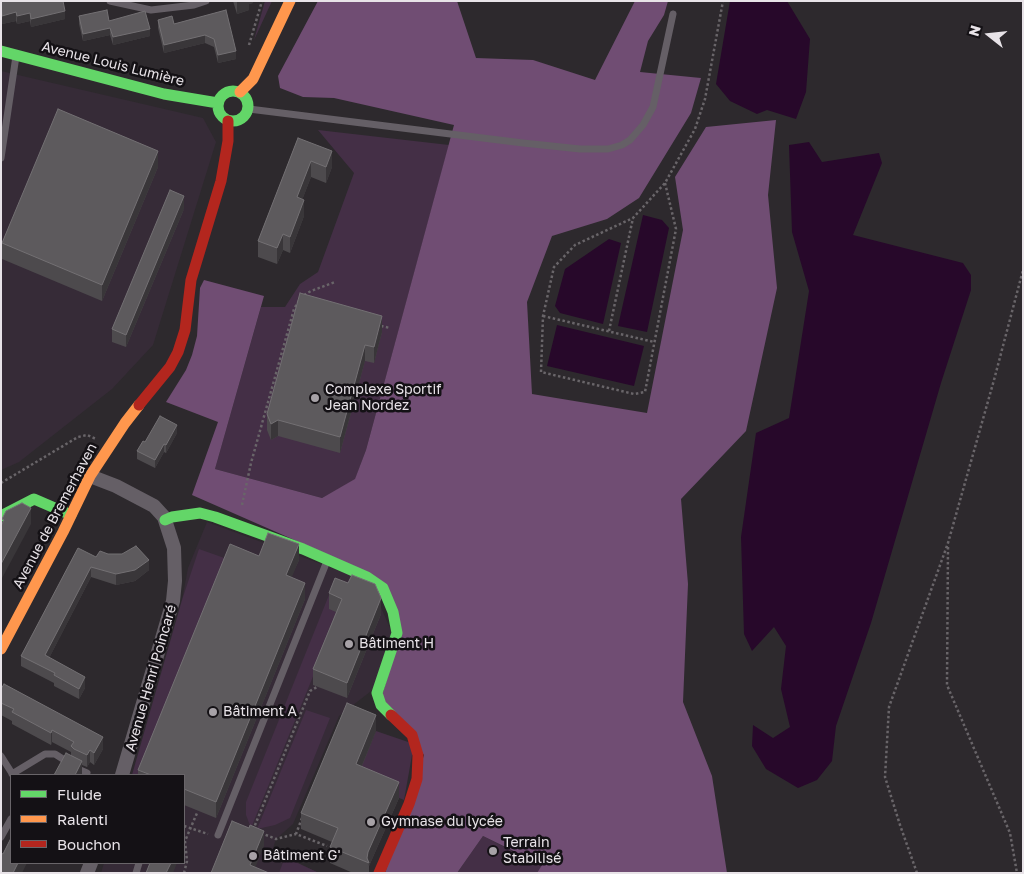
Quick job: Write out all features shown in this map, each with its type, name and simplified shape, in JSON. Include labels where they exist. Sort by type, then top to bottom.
[{"type":"street","points":[[240,92],[253,79],[290,1]]},
{"type":"street","name":"Avenue Louis Lumière","points":[[1,51],[164,94],[218,103]]},
{"type":"street","points":[[240,92],[247,99],[249,109],[244,118],[228,121],[221,116],[218,103],[225,93],[240,92]]},
{"type":"street","name":"Avenue de Bremerhaven","points":[[1,649],[90,476],[125,423],[170,367],[181,346],[185,330],[191,280],[221,181],[228,141],[228,121]]},
{"type":"street","name":"Avenue Henri Poincaré","points":[[90,476],[116,486],[142,499],[158,510],[165,520],[174,548],[174,601],[122,774]]},
{"type":"street","points":[[1,516],[34,498],[71,515]]},
{"type":"street","points":[[165,520],[172,517],[200,513],[215,517],[328,560],[367,577],[383,588],[393,612],[397,633],[378,692],[381,705],[412,735],[418,755],[417,779],[409,804],[379,873]]},
{"type":"lane","points":[[110,1],[151,10],[194,5],[206,1]]},
{"type":"lane","points":[[249,109],[523,143],[580,149],[608,149],[622,145],[630,140],[643,125],[653,107],[673,14]]},
{"type":"lane","points":[[1,158],[16,55]]},
{"type":"lane","points":[[218,835],[328,560]]},
{"type":"lane","points":[[15,774],[45,754],[55,754],[71,766],[87,773]]},
{"type":"lane","points":[[1,756],[12,774]]},
{"type":"lane","points":[[1,837],[10,821]]},
{"type":"path","points":[[665,183],[676,229],[645,392],[634,394],[540,372],[543,316],[554,267],[575,246],[633,218],[665,183],[695,129],[705,99],[723,1]]},
{"type":"path","points":[[609,331],[633,218]]},
{"type":"path","points":[[918,873],[885,778],[889,707],[948,543],[1023,270]]},
{"type":"path","points":[[242,505],[251,463],[297,303],[312,291],[335,282]]},
{"type":"path","points":[[297,303],[306,305]]},
{"type":"path","points":[[543,316],[654,342]]},
{"type":"path","points":[[380,326],[390,328]]},
{"type":"path","points":[[1,483],[78,437],[90,435],[102,443]]},
{"type":"path","points":[[948,543],[947,685],[1010,832],[1017,873]]},
{"type":"path","points":[[317,686],[310,692],[253,830],[276,839],[296,834],[327,846]]},
{"type":"path","points":[[184,873],[187,861],[185,841],[197,812]]},
{"type":"path","points":[[296,834],[303,816]]},
{"type":"path","points":[[185,826],[218,835]]},
{"type":"shaded area","points":[[265,1],[272,1],[254,40]]},
{"type":"shaded area","points":[[318,1],[457,1],[476,58],[533,60],[595,80],[635,1],[668,1],[664,15],[648,41],[640,72],[701,78],[691,113],[639,198],[607,219],[552,236],[527,302],[532,394],[647,413],[683,230],[675,177],[706,127],[776,120],[768,195],[777,288],[746,431],[681,499],[688,584],[683,702],[712,776],[727,873],[537,873],[542,865],[483,836],[457,873],[385,873],[424,755],[381,699],[401,631],[365,571],[192,495],[218,422],[166,402],[186,370],[192,355],[197,336],[200,288],[204,280],[264,296],[215,469],[322,498],[355,479],[366,450],[454,125],[334,98],[303,97],[280,88],[278,76]]},
{"type":"shaded area","points":[[730,1],[787,1],[810,39],[806,92],[796,119],[767,110],[757,114],[730,101],[716,84]]},
{"type":"shaded area","points":[[1,71],[203,118],[216,142],[153,345],[112,389],[19,462],[1,470]]},
{"type":"shaded area","points":[[318,130],[449,145],[366,450],[355,480],[322,498],[215,469],[261,307],[285,307],[300,284],[318,272],[354,173]]},
{"type":"shaded area","points":[[809,142],[822,162],[879,153],[882,163],[853,235],[963,263],[971,275],[971,290],[941,383],[871,623],[836,726],[832,761],[817,780],[798,788],[766,769],[752,746],[753,725],[773,738],[790,727],[781,689],[786,646],[774,627],[752,651],[744,634],[741,537],[756,433],[789,418],[809,291],[792,232],[789,145]]},
{"type":"shaded area","points":[[643,215],[662,220],[669,228],[647,332],[618,326]]},
{"type":"shaded area","points":[[609,239],[621,243],[603,324],[560,313],[555,306],[565,269]]},
{"type":"shaded area","points":[[557,325],[644,346],[634,386],[547,366]]},
{"type":"shaded area","points":[[207,522],[370,582],[392,633],[375,688],[339,716],[293,824],[276,839],[272,851],[319,873],[101,873],[104,864],[185,864],[185,774],[132,774],[182,600],[188,568]]},
{"type":"shaded area","points":[[199,549],[230,560],[142,774],[132,774],[182,600]]},
{"type":"shaded area","points":[[335,580],[350,586],[251,828],[246,815],[246,802]]},
{"type":"shaded area","points":[[306,710],[330,718],[290,818],[275,825],[257,829]]},
{"type":"shaded area","points":[[376,731],[414,744],[404,800],[356,780]]},
{"type":"shaded area","name":"Terrain Stabilisé","points":[[483,836],[542,866],[537,873],[457,873]]},
{"type":"shaded area","points":[[285,857],[319,873],[279,873]]},
{"type":"building","points":[[1,1],[63,1],[65,11],[31,19],[30,13],[17,16],[16,12],[2,16]]},
{"type":"building","points":[[107,10],[109,21],[145,11],[150,29],[113,37],[110,28],[83,34],[79,16]]},
{"type":"building","points":[[226,10],[236,51],[218,55],[214,39],[205,35],[164,45],[158,20],[172,16],[174,24]]},
{"type":"building","points":[[58,109],[158,151],[102,285],[2,243]]},
{"type":"building","points":[[298,138],[332,151],[326,167],[311,161],[297,197],[304,200],[290,237],[283,234],[277,248],[258,241]]},
{"type":"building","points":[[170,190],[184,196],[126,335],[112,329]]},
{"type":"building","name":"Complexe Sportif Jean Nordez","points":[[300,293],[382,316],[374,347],[365,345],[340,437],[278,420],[271,424],[267,414]]},
{"type":"building","points":[[160,416],[177,425],[155,460],[137,451],[143,441],[145,442]]},
{"type":"building","points":[[22,503],[31,508],[1,564],[1,526],[4,520],[2,519],[6,511]]},
{"type":"building","name":"Bâtiment A","points":[[268,533],[299,544],[286,575],[305,583],[216,802],[185,789],[185,774],[148,774],[138,770],[230,544],[259,556]]},
{"type":"building","points":[[136,546],[149,560],[135,570],[116,574],[91,567],[45,655],[85,677],[79,689],[54,675],[55,673],[21,656],[78,548],[96,557],[100,551],[108,554],[122,554]]},
{"type":"building","name":"Bâtiment H","points":[[352,575],[375,584],[381,598],[347,683],[313,669],[342,599],[329,593],[335,578],[348,583]]},
{"type":"building","points":[[4,684],[103,737],[94,753],[90,750],[87,755],[74,749],[71,746],[74,742],[52,730],[51,733],[12,712],[14,709],[1,703],[1,689]]},
{"type":"building","points":[[347,703],[376,715],[356,764],[399,782],[368,852],[367,858],[369,863],[330,847],[338,828],[301,813]]},
{"type":"building","points":[[66,753],[82,761],[76,774],[55,774]]},
{"type":"building","points":[[232,821],[249,828],[250,825],[264,831],[250,865],[269,873],[211,873]]},
{"type":"building","points":[[10,840],[10,864],[18,864],[13,873],[1,873],[1,853],[3,854]]},
{"type":"building","points":[[150,864],[170,864],[166,873],[146,873]]},
{"type":"traffic: fast","points":[[1,51],[164,94],[218,103]]},
{"type":"traffic: fast","points":[[233,91],[244,95],[248,106],[244,117],[233,121],[222,117],[218,106],[222,95],[233,91]]},
{"type":"traffic: fast","points":[[1,516],[34,499],[71,515]]},
{"type":"traffic: fast","points":[[165,520],[172,517],[200,513],[215,517],[303,549],[367,577],[383,588],[393,612],[397,633],[377,693],[381,705],[391,715]]},
{"type":"traffic: slow","points":[[240,92],[253,79],[290,1]]},
{"type":"traffic: slow","points":[[1,649],[63,532],[90,476],[139,405]]},
{"type":"traffic: jam","points":[[139,405],[170,367],[178,352],[185,330],[191,280],[221,181],[228,141],[228,121]]},
{"type":"traffic: jam","points":[[379,873],[409,804],[417,779],[418,755],[412,735],[391,715]]},
{"type":"place","name":"Complexe Sportif Jean Nordez","points":[[315,398]]},
{"type":"place","name":"Bâtiment H","points":[[349,644]]},
{"type":"place","name":"Bâtiment A","points":[[213,712]]},
{"type":"place","name":"Gymnase du lycée","points":[[371,822]]},
{"type":"place","name":"Terrain Stabilisé","points":[[493,851]]},
{"type":"place","name":"Bâtiment G'","points":[[253,856]]}]
